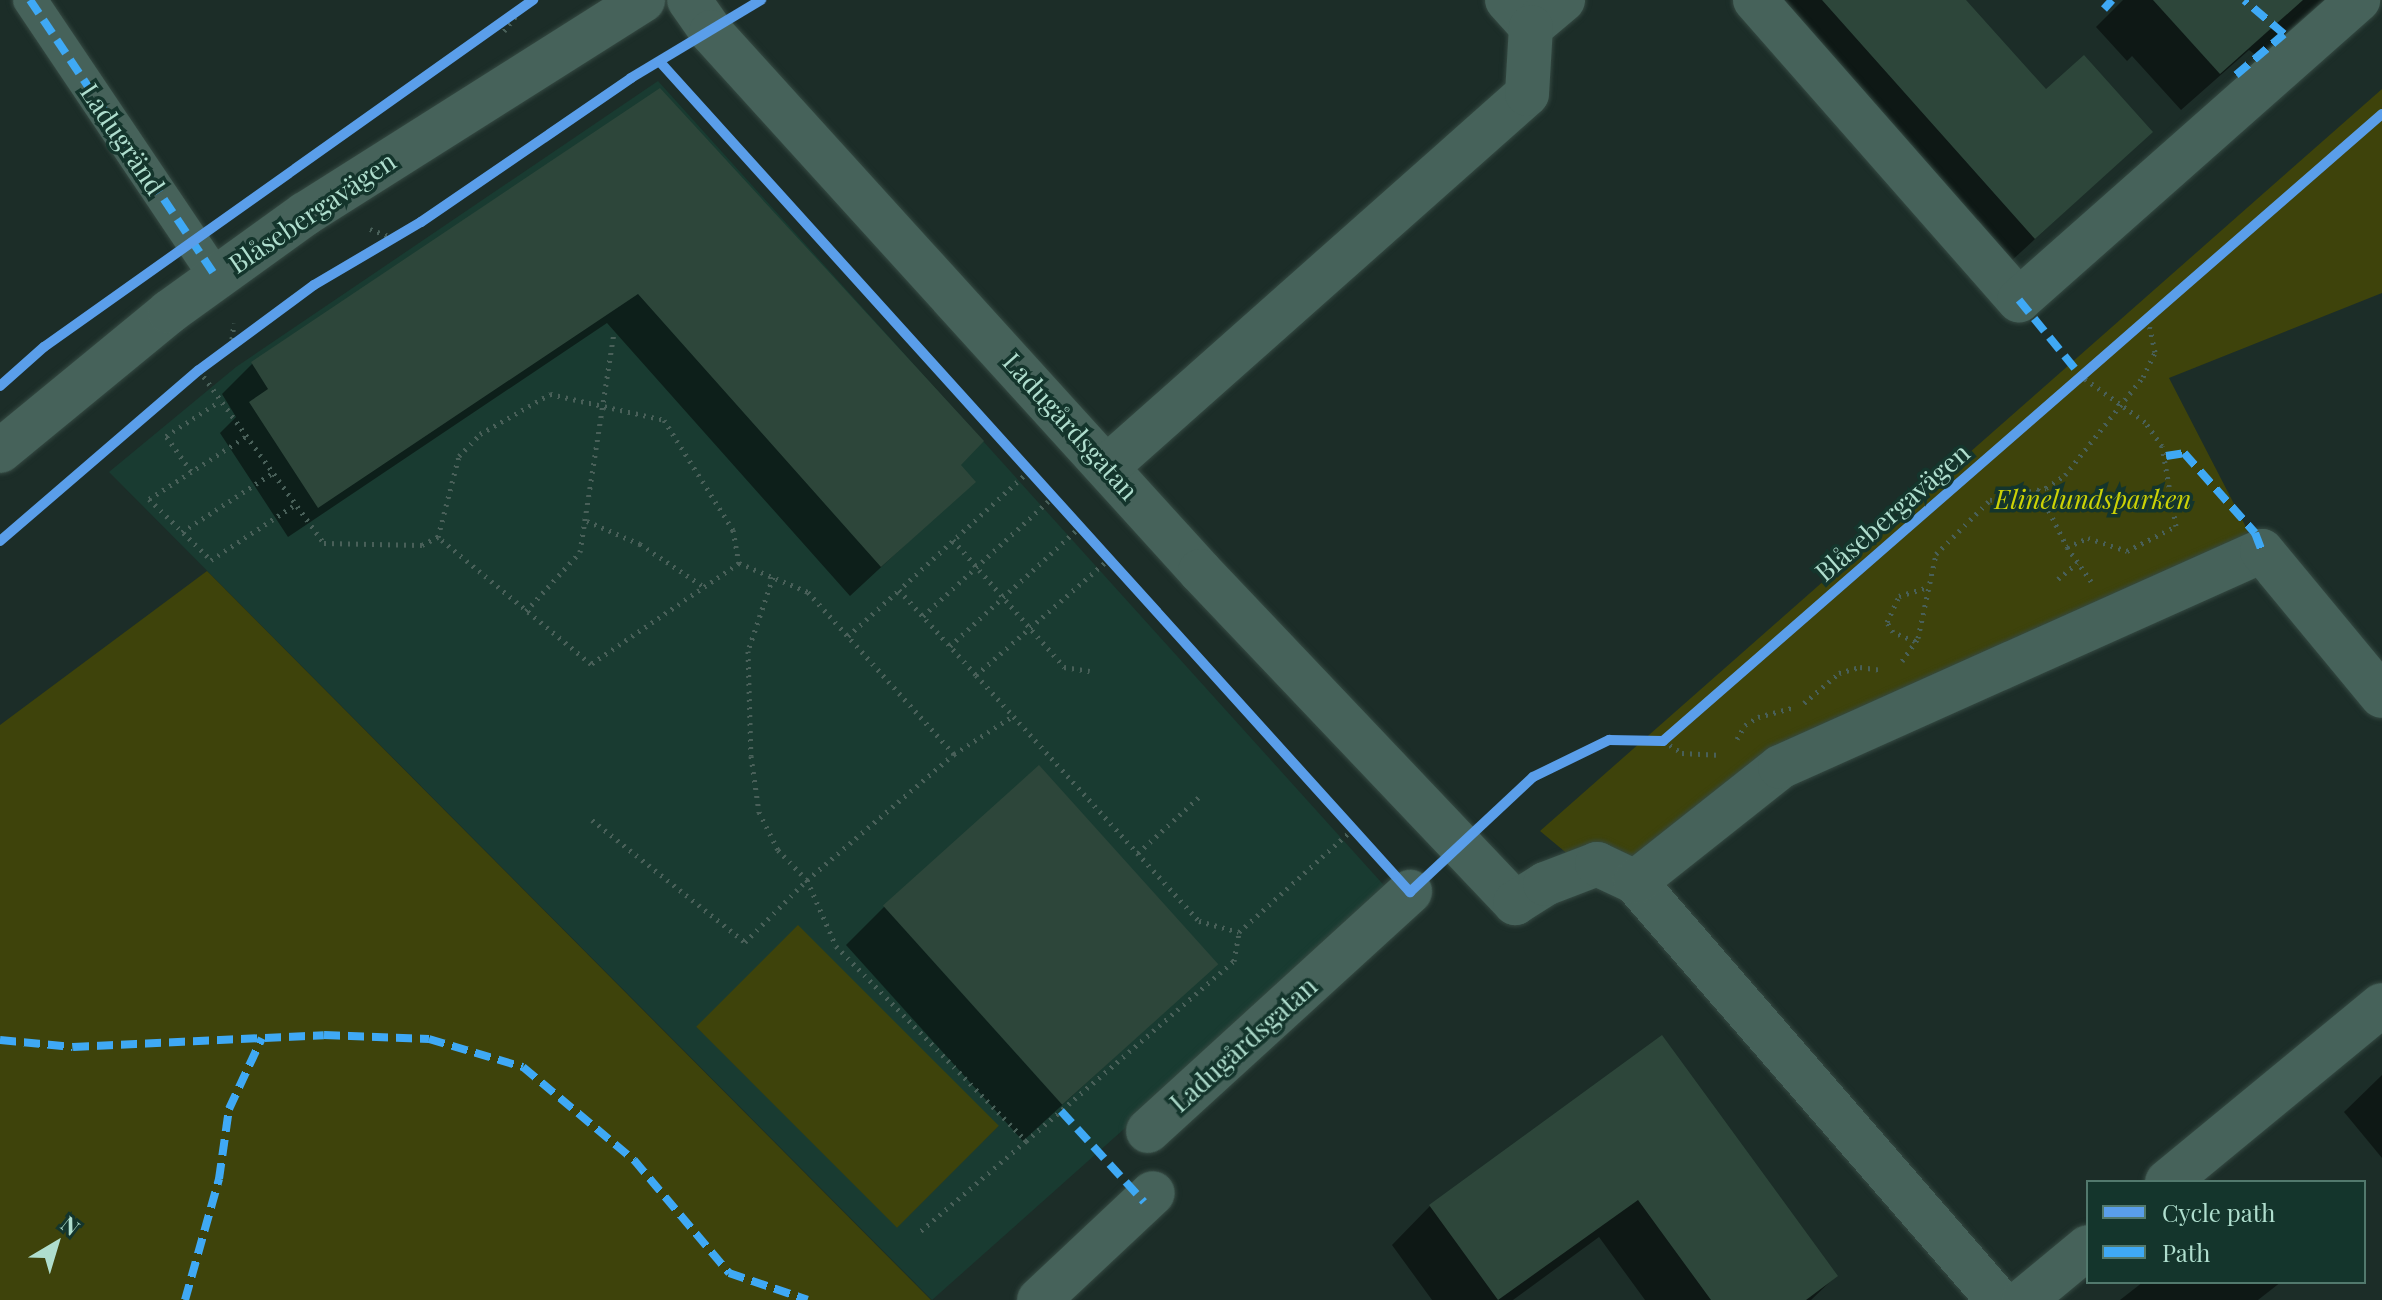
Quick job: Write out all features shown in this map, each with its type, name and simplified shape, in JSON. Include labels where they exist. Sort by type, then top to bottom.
[{"type":"street","name":"Ladugränd","points":[[30,0],[216,277]]},
{"type":"street","name":"Blåsebergavägen","points":[[0,451],[216,277],[422,137],[643,0]]},
{"type":"street","name":"Ladugårdsgatan","points":[[689,0],[711,32],[1108,466],[1515,903],[1545,884],[1597,864],[1635,882]]},
{"type":"street","points":[[1755,0],[2019,300],[2358,0]]},
{"type":"street","points":[[1108,466],[1527,94],[1534,9]]},
{"type":"street","points":[[1998,1300],[1635,882],[1780,767],[2262,551],[2382,696]]},
{"type":"street","name":"Ladugårdsgatan","points":[[1148,1131],[1410,892]]},
{"type":"street","points":[[2169,1180],[2382,1005]]},
{"type":"street","points":[[1039,1300],[1153,1193]]},
{"type":"street","points":[[2024,1300],[2086,1249]]},
{"type":"path","points":[[378,245],[401,232]]},
{"type":"path","points":[[2137,328],[2159,308]]},
{"type":"path","points":[[1649,741],[1663,741],[1682,753],[1710,758],[1730,749],[1745,725],[1758,717],[1798,707],[1839,673],[1860,667],[1882,670],[1902,661],[1915,641],[1936,554],[1990,500],[2038,489],[2065,475],[2122,404],[2155,352],[2148,318]]},
{"type":"path","points":[[526,611],[580,552],[606,406],[614,333]]},
{"type":"path","points":[[220,355],[243,338]]},
{"type":"path","points":[[187,380],[210,362]]},
{"type":"path","points":[[2069,386],[2092,366]]},
{"type":"path","points":[[199,370],[293,506],[324,543],[422,545],[438,537],[459,456],[480,434],[550,394],[664,420],[733,530],[739,563]]},
{"type":"path","points":[[2067,547],[2088,538],[2127,551],[2176,526],[2162,446],[2122,404],[2081,376]]},
{"type":"path","points":[[191,471],[166,436],[220,401]]},
{"type":"path","points":[[245,437],[149,499],[211,560],[293,506]]},
{"type":"path","points":[[1019,459],[1062,507]]},
{"type":"path","points":[[182,532],[271,474]]},
{"type":"path","points":[[848,636],[953,540],[1041,484]]},
{"type":"path","points":[[923,616],[976,567],[1041,484]]},
{"type":"path","points":[[2038,489],[2067,547],[2097,593]]},
{"type":"path","points":[[1071,517],[1090,538]]},
{"type":"path","points":[[587,521],[640,544],[704,587]]},
{"type":"path","points":[[950,646],[1080,527]]},
{"type":"path","points":[[438,537],[591,664],[739,563]]},
{"type":"path","points":[[953,540],[1064,667],[1090,671]]},
{"type":"path","points":[[1099,548],[1118,569]]},
{"type":"path","points":[[976,675],[1109,559]]},
{"type":"path","points":[[739,563],[808,592],[954,754]]},
{"type":"path","points":[[2058,579],[2077,563]]},
{"type":"path","points":[[773,577],[748,651],[751,756],[759,812],[778,850],[807,880],[836,946],[1026,1141]]},
{"type":"path","points":[[1915,641],[1893,632],[1887,622],[1899,596],[1926,588]]},
{"type":"path","points":[[899,590],[1199,921],[1239,932]]},
{"type":"path","points":[[592,820],[745,942],[807,880],[954,754],[1013,716]]},
{"type":"path","points":[[1663,741],[1675,731]]},
{"type":"path","points":[[1138,853],[1201,795]]},
{"type":"path","points":[[1343,818],[1362,840]]},
{"type":"path","points":[[917,1234],[1234,961],[1239,932],[1353,829]]},
{"type":"shaded area","points":[[658,81],[1390,892],[932,1300],[109,472],[236,367]]},
{"type":"green space","name":"Elinelundsparken","points":[[2382,89],[2382,293],[2169,378],[2248,531],[2231,572],[1931,684],[1611,890],[1540,831]]},
{"type":"green space","points":[[207,571],[931,1300],[0,1300],[0,725]]},
{"type":"green space","points":[[798,925],[999,1126],[897,1228],[696,1027]]},
{"type":"building","points":[[1822,0],[1966,0],[2046,89],[2084,55],[2153,132],[2035,239]]},
{"type":"building","points":[[2153,0],[2303,0],[2220,74]]},
{"type":"building","points":[[660,88],[984,441],[961,465],[976,482],[881,567],[638,294],[318,508],[249,402],[268,389],[251,362]]},
{"type":"building","points":[[1039,765],[1218,964],[1062,1105],[883,906]]},
{"type":"building","points":[[1662,1035],[1838,1276],[1806,1300],[1711,1300],[1638,1200],[1498,1300],[1429,1205]]},
{"type":"marked path","points":[[30,0],[216,277]]},
{"type":"marked path","points":[[2104,9],[2112,0]]},
{"type":"marked path","points":[[2236,75],[2284,34],[2244,0]]},
{"type":"marked path","points":[[2019,300],[2081,376]]},
{"type":"marked path","points":[[2166,456],[2184,453],[2255,533],[2262,551]]},
{"type":"marked path","points":[[0,1040],[73,1047],[324,1035],[429,1039],[523,1067],[634,1160],[729,1273],[808,1300]]},
{"type":"marked path","points":[[185,1300],[219,1179],[229,1109],[262,1038]]},
{"type":"marked path","points":[[1061,1111],[1144,1202]]},
{"type":"cycle path","points":[[0,386],[44,347],[533,0]]},
{"type":"cycle path","points":[[0,541],[199,370],[314,285],[421,222],[631,78],[761,0]]},
{"type":"cycle path","points":[[660,62],[1410,892],[1533,777],[1609,740],[1663,741],[2382,114]]}]
